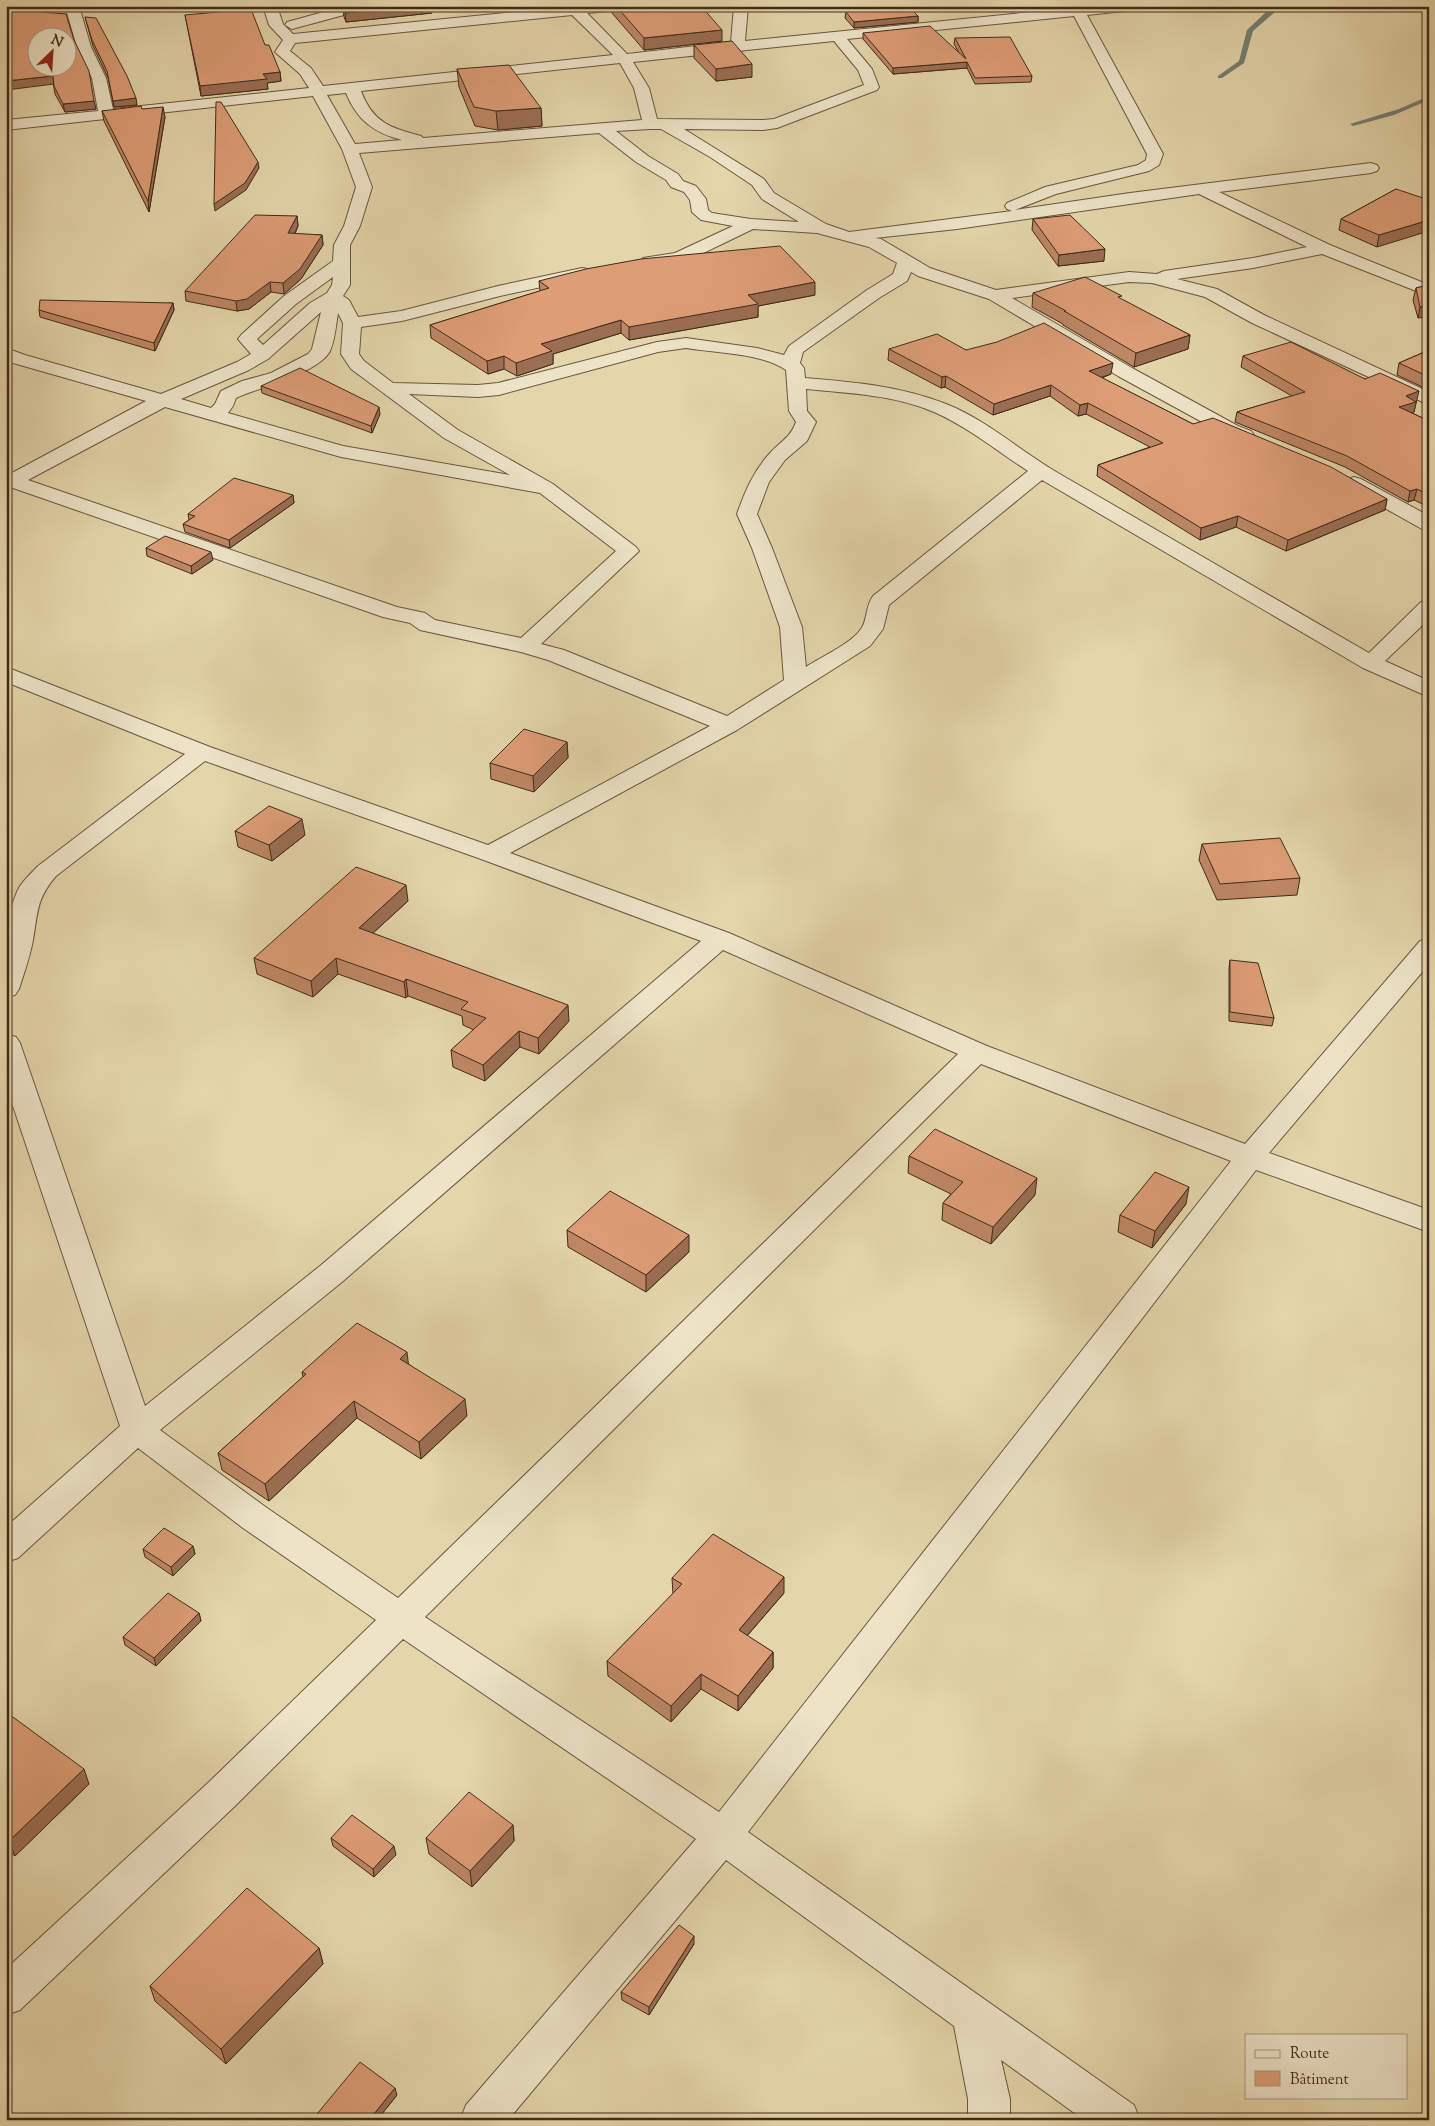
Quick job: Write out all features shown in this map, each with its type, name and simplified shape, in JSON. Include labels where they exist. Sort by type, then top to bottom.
[{"type":"street","points":[[72,6],[84,47],[99,78],[106,113]]},
{"type":"street","points":[[278,24],[313,20],[362,6]]},
{"type":"street","points":[[442,24],[451,6]]},
{"type":"street","points":[[278,24],[442,24],[550,10],[576,11],[620,6]]},
{"type":"street","points":[[738,46],[741,6]]},
{"type":"street","points":[[6,124],[1134,6]]},
{"type":"street","points":[[576,11],[625,59],[637,76],[646,98],[650,124]]},
{"type":"street","points":[[988,219],[1021,202],[1051,190],[1143,168],[1153,162],[1155,154],[1079,12]]},
{"type":"street","points":[[8,481],[163,400],[243,366],[262,355],[316,307],[332,297],[341,285],[342,246],[352,226],[364,187],[350,149],[306,71],[282,52],[278,24]]},
{"type":"street","points":[[350,149],[650,124],[745,126],[777,123],[872,87],[865,69],[838,37]]},
{"type":"street","points":[[352,88],[358,107],[366,119],[394,134],[430,142]]},
{"type":"street","points":[[332,118],[363,114]]},
{"type":"street","points":[[666,125],[716,154],[758,182],[768,196],[820,228],[844,236],[876,243],[906,263],[924,272],[995,296],[1125,372],[1230,430],[1265,444]]},
{"type":"street","points":[[602,128],[642,158],[672,177],[677,184],[690,189],[698,199],[700,212],[706,217],[751,224],[820,228]]},
{"type":"street","points":[[844,236],[988,219],[1130,198],[1371,168]]},
{"type":"street","points":[[1203,190],[1324,249],[1429,291]]},
{"type":"street","points":[[636,264],[679,258],[751,224]]},
{"type":"street","points":[[995,296],[1129,277],[1152,278],[1254,264],[1324,249]]},
{"type":"street","points":[[262,355],[247,339],[290,300],[341,263]]},
{"type":"street","points":[[791,364],[795,350],[873,294],[901,277],[906,263]]},
{"type":"street","points":[[352,323],[402,316],[559,276],[598,270]]},
{"type":"street","points":[[1152,278],[1211,293],[1258,318],[1429,399]]},
{"type":"street","points":[[332,297],[343,304],[352,323],[350,354],[357,365],[451,434],[546,488],[628,552],[526,646]]},
{"type":"street","points":[[214,415],[224,406],[228,395],[249,385],[278,377],[314,358],[321,351],[332,297]]},
{"type":"street","points":[[388,388],[478,391],[499,389],[656,348],[686,343],[738,349],[776,358],[791,364],[795,368],[798,411],[806,422],[800,437],[778,456],[759,482],[747,514],[762,548],[791,627],[796,683]]},
{"type":"street","points":[[6,353],[20,359],[342,450],[546,488]]},
{"type":"street","points":[[797,383],[877,390],[927,403],[956,416],[1040,471],[1371,663],[1429,690]]},
{"type":"street","points":[[490,854],[730,725],[862,641],[870,633],[876,618],[875,609],[881,600],[1040,471]]},
{"type":"street","points":[[1336,473],[1429,525]]},
{"type":"street","points":[[8,481],[391,612],[417,618],[428,625],[526,646],[556,655],[730,725]]},
{"type":"street","points":[[1371,663],[1429,607]]},
{"type":"street","points":[[6,674],[202,752],[490,854],[720,939],[977,1052],[1250,1157],[1429,1221]]},
{"type":"street","points":[[6,989],[20,942],[25,909],[32,888],[47,871],[202,752]]},
{"type":"street","points":[[6,1548],[137,1430],[331,1274],[720,939]]},
{"type":"street","points":[[481,2120],[723,1836],[1250,1157],[1429,947]]},
{"type":"street","points":[[6,1043],[137,1430],[255,1518],[723,1836],[1119,2120]]},
{"type":"street","points":[[6,1996],[222,1794],[977,1052]]},
{"type":"street","points":[[972,2014],[989,2099],[989,2120]]},
{"type":"building","points":[[6,6],[39,6],[41,12],[66,14],[70,28],[28,28],[28,78],[34,78],[6,81]]},
{"type":"building","points":[[349,6],[410,6],[345,13],[343,8]]},
{"type":"building","points":[[616,6],[701,6],[722,30],[644,38]]},
{"type":"building","points":[[908,6],[918,16],[854,22],[846,12]]},
{"type":"building","points":[[251,9],[265,45],[269,45],[280,72],[263,74],[267,79],[200,86],[185,15]]},
{"type":"building","points":[[85,17],[96,18],[127,76],[136,98],[113,101],[107,71],[92,40]]},
{"type":"building","points":[[930,26],[966,59],[955,38],[1010,37],[1032,76],[975,78],[967,62],[893,68],[863,33]]},
{"type":"building","points":[[732,41],[752,64],[716,69],[694,45]]},
{"type":"building","points":[[78,48],[89,71],[94,101],[63,104],[54,86],[53,78],[78,78]]},
{"type":"building","points":[[509,65],[541,108],[496,111],[474,107],[457,69]]},
{"type":"building","points":[[216,102],[221,102],[258,162],[245,183],[214,204]]},
{"type":"building","points":[[141,106],[142,109],[163,107],[148,201],[102,111]]},
{"type":"building","points":[[1396,189],[1429,200],[1429,220],[1379,235],[1341,219]]},
{"type":"building","points":[[255,215],[297,216],[288,233],[322,235],[300,269],[283,283],[270,282],[247,299],[236,301],[185,291]]},
{"type":"building","points":[[1070,215],[1105,249],[1059,255],[1033,219]]},
{"type":"building","points":[[780,246],[815,282],[748,295],[758,304],[629,327],[621,320],[541,344],[552,351],[516,363],[504,356],[487,361],[430,325],[549,288],[539,281],[586,269],[641,259]]},
{"type":"building","points":[[1085,277],[1122,296],[1118,297],[1190,335],[1136,353],[1033,293]]},
{"type":"building","points":[[1429,285],[1429,305],[1420,307],[1416,288]]},
{"type":"building","points":[[40,300],[173,303],[154,343],[39,310]]},
{"type":"building","points":[[1044,323],[1113,363],[1089,371],[1193,424],[1213,418],[1331,467],[1387,499],[1288,540],[1238,516],[1201,528],[1098,465],[1163,443],[1088,403],[1080,405],[1051,385],[994,404],[946,376],[942,377],[889,349],[937,334],[966,350],[997,342]]},
{"type":"building","points":[[1291,342],[1365,379],[1380,373],[1419,391],[1406,396],[1416,402],[1399,407],[1429,421],[1429,495],[1417,489],[1410,491],[1347,456],[1237,412],[1305,392],[1243,356]]},
{"type":"building","points":[[1429,350],[1429,377],[1399,363]]},
{"type":"building","points":[[300,368],[379,407],[371,426],[261,386]]},
{"type":"building","points":[[234,478],[293,495],[229,540],[183,524],[195,516],[188,514]]},
{"type":"building","points":[[165,536],[211,552],[191,566],[146,548]]},
{"type":"building","points":[[524,729],[567,742],[533,776],[490,763]]},
{"type":"building","points":[[269,806],[302,819],[269,845],[235,831]]},
{"type":"building","points":[[1280,838],[1300,878],[1220,884],[1202,844]]},
{"type":"building","points":[[356,867],[406,885],[359,928],[568,1005],[538,1038],[519,1031],[483,1065],[451,1050],[486,1018],[461,1009],[468,1002],[406,979],[404,982],[336,958],[311,981],[254,958]]},
{"type":"building","points":[[1230,960],[1258,963],[1274,1018],[1230,1012]]},
{"type":"building","points":[[935,1129],[1037,1178],[993,1227],[943,1203],[963,1182],[909,1156]]},
{"type":"building","points":[[1155,1172],[1189,1187],[1155,1231],[1120,1215]]},
{"type":"building","points":[[610,1191],[689,1235],[646,1275],[567,1230]]},
{"type":"building","points":[[357,1323],[407,1352],[400,1359],[465,1399],[419,1442],[354,1401],[265,1484],[218,1453],[306,1374],[302,1372]]},
{"type":"building","points":[[164,1528],[193,1546],[171,1567],[143,1549]]},
{"type":"building","points":[[713,1534],[784,1577],[739,1630],[773,1652],[738,1696],[701,1674],[671,1706],[607,1661],[682,1584],[672,1578]]},
{"type":"building","points":[[168,1593],[199,1613],[154,1658],[123,1637]]},
{"type":"building","points":[[6,1712],[84,1769],[9,1841],[6,1839]]},
{"type":"building","points":[[469,1792],[513,1825],[470,1871],[426,1838]]},
{"type":"building","points":[[352,1815],[394,1846],[373,1869],[331,1838]]},
{"type":"building","points":[[247,1888],[319,1948],[221,2049],[150,1986]]},
{"type":"building","points":[[679,1925],[694,1936],[649,2007],[621,1992]]},
{"type":"building","points":[[360,2062],[395,2088],[369,2120],[324,2120],[317,2114]]},
{"type":"waterway","points":[[1220,77],[1242,62],[1250,30],[1268,13],[1279,6]]},
{"type":"waterway","points":[[1353,124],[1392,114],[1429,98]]}]
